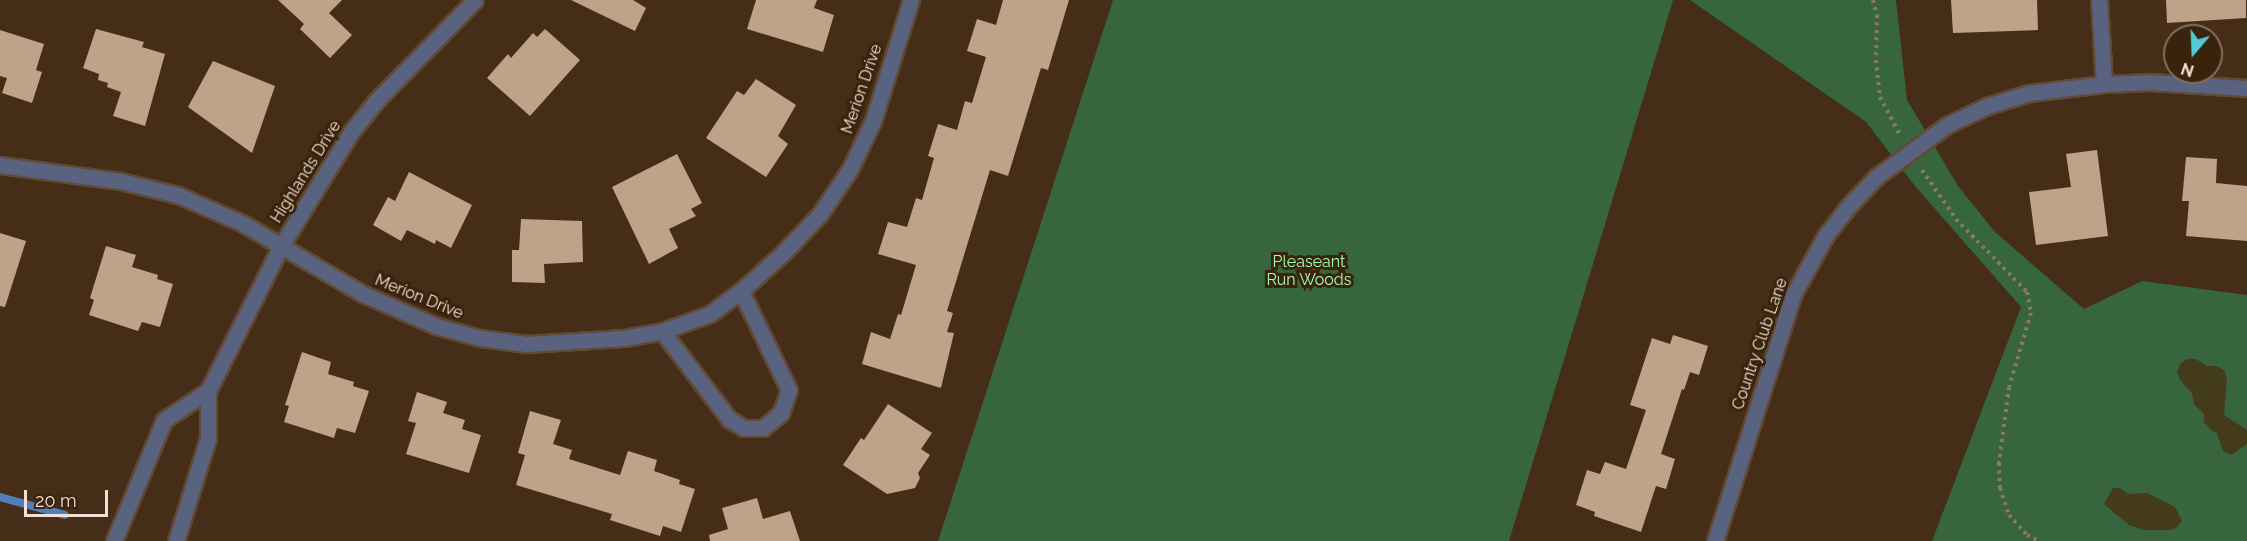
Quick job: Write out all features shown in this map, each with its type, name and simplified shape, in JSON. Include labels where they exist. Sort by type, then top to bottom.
[{"type":"street","name":"Highlands Drive","points":[[176,541],[208,438],[208,391],[281,246],[351,132],[376,101],[475,0]]},
{"type":"street","name":"Merion Drive","points":[[0,165],[148,186],[208,206],[393,310],[436,326],[480,338],[527,344],[624,338],[663,331],[710,314],[741,291],[783,253],[820,214],[850,169],[873,121],[911,0]]},
{"type":"street","points":[[2099,0],[2104,84]]},
{"type":"street","name":"Country Club Lane","points":[[1715,541],[1793,295],[1809,263],[1846,209],[1876,177],[1947,125],[1987,106],[2029,93],[2104,84],[2203,83],[2247,88]]},
{"type":"street","points":[[663,331],[729,419],[744,428],[763,428],[781,413],[789,390],[741,291]]},
{"type":"street","name":"Highlands Drive","points":[[114,541],[164,420],[208,391]]},
{"type":"path","points":[[1873,0],[1877,15],[1876,60],[1880,97],[1909,152],[1956,219],[2027,292],[2031,313],[2008,387],[1999,462],[2000,488],[2009,515],[2027,535],[2039,541]]},
{"type":"green space","name":"Pleaseant Run Woods","points":[[1113,0],[1673,0],[1509,541],[938,541]]},
{"type":"green space","points":[[1690,0],[1896,0],[1907,100],[1958,186],[1995,232],[2084,309],[2142,281],[2247,295],[2247,541],[1932,541],[2021,307],[1915,186],[1866,122]]},
{"type":"sand","points":[[2187,359],[2196,359],[2207,366],[2216,366],[2224,370],[2227,380],[2224,415],[2247,430],[2247,444],[2231,455],[2223,451],[2217,433],[2204,422],[2204,414],[2194,404],[2192,393],[2180,380],[2177,371],[2181,363]]},
{"type":"sand","points":[[2113,488],[2120,488],[2128,494],[2147,493],[2175,507],[2182,521],[2176,528],[2169,530],[2144,530],[2129,525],[2104,504]]},
{"type":"building","points":[[278,0],[342,0],[329,13],[352,35],[330,58],[300,29],[304,24]]},
{"type":"building","points":[[571,0],[633,0],[646,8],[635,31]]},
{"type":"building","points":[[756,0],[817,0],[814,8],[834,15],[823,52],[747,29]]},
{"type":"building","points":[[1003,0],[1069,0],[1048,70],[1041,68],[1008,176],[990,170],[947,311],[953,313],[947,332],[954,333],[941,388],[862,364],[871,332],[890,339],[898,314],[901,315],[916,265],[878,254],[888,222],[907,227],[916,198],[922,200],[934,158],[928,156],[938,124],[957,130],[965,101],[972,103],[986,57],[967,51],[977,19],[996,25]]},
{"type":"building","points":[[1951,0],[2037,0],[2038,30],[1953,33]]},
{"type":"building","points":[[2166,0],[2246,0],[2246,18],[2167,23]]},
{"type":"building","points":[[96,29],[144,42],[142,47],[165,54],[145,126],[113,116],[121,92],[107,87],[108,83],[98,80],[99,74],[83,68]]},
{"type":"building","points":[[545,29],[580,60],[530,116],[487,78],[508,54],[511,58],[533,33],[537,37]]},
{"type":"building","points":[[0,30],[44,44],[36,70],[42,72],[32,103],[2,93],[7,78],[0,76]]},
{"type":"building","points":[[213,61],[275,86],[252,153],[188,107]]},
{"type":"building","points":[[756,79],[796,105],[778,136],[788,144],[766,177],[706,138],[737,91],[744,95]]},
{"type":"building","points":[[2097,150],[2108,236],[2036,245],[2029,192],[2071,187],[2066,154]]},
{"type":"building","points":[[677,154],[702,203],[691,209],[696,216],[669,229],[678,248],[649,264],[612,187]]},
{"type":"building","points":[[2186,157],[2217,159],[2216,183],[2247,186],[2247,241],[2186,236],[2189,201],[2182,201]]},
{"type":"building","points":[[409,172],[472,205],[451,248],[436,240],[435,244],[407,230],[401,241],[373,225],[388,197],[395,201]]},
{"type":"building","points":[[521,219],[582,221],[583,262],[544,264],[545,283],[512,282],[512,250],[519,250]]},
{"type":"building","points":[[0,233],[26,241],[5,307],[0,306]]},
{"type":"building","points":[[106,246],[136,255],[132,267],[158,275],[157,279],[173,284],[160,327],[142,322],[138,331],[89,315],[94,300],[90,298]]},
{"type":"building","points":[[1673,335],[1708,346],[1699,375],[1690,372],[1684,390],[1682,389],[1661,454],[1675,459],[1666,489],[1656,486],[1641,532],[1594,516],[1595,512],[1576,505],[1587,470],[1600,474],[1605,462],[1626,469],[1646,410],[1630,405],[1652,338],[1670,344]]},
{"type":"building","points":[[302,352],[331,362],[328,374],[354,382],[353,386],[369,391],[355,433],[337,428],[334,438],[284,422],[289,406],[285,405]]},
{"type":"building","points":[[417,392],[447,402],[443,413],[465,420],[462,429],[481,435],[469,473],[406,454],[416,423],[408,421]]},
{"type":"building","points":[[888,404],[932,433],[921,449],[930,455],[918,473],[920,478],[915,488],[887,494],[843,465],[861,438],[864,440]]},
{"type":"building","points":[[530,411],[561,420],[553,444],[572,450],[569,459],[620,475],[628,451],[657,460],[654,471],[680,480],[679,484],[695,489],[681,532],[663,526],[660,536],[610,520],[612,514],[516,485],[525,455],[518,453]]},
{"type":"building","points":[[757,498],[763,519],[790,511],[800,541],[710,541],[709,535],[728,529],[722,508]]},
{"type":"waterway","points":[[0,497],[65,515]]}]
